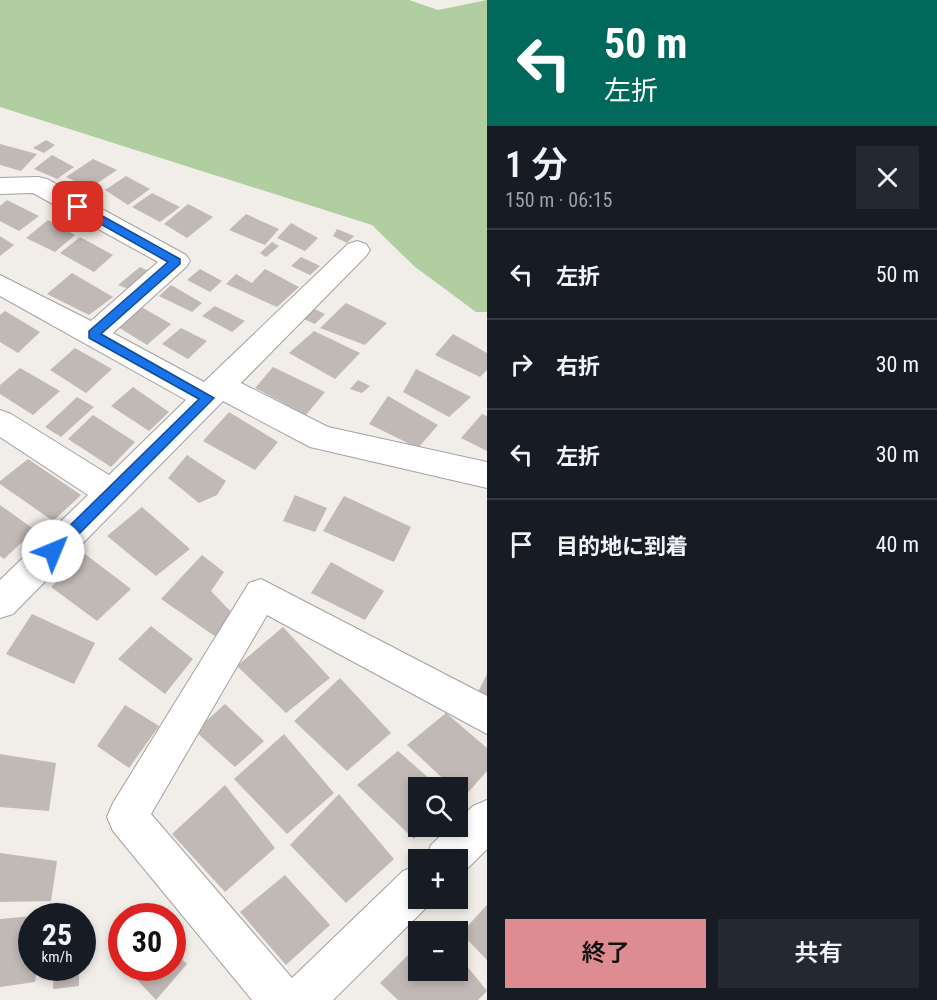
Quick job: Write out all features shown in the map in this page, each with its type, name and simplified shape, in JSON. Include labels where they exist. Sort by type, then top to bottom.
[{"type":"street","points":[[0,186],[38,185],[176,261],[93,334]]},
{"type":"street","points":[[3,595],[112,493],[357,250]]},
{"type":"street","points":[[0,284],[93,334],[214,392],[321,438],[487,475]]},
{"type":"street","points":[[0,422],[112,493]]},
{"type":"street","points":[[281,1000],[127,817],[261,594],[487,716]]},
{"type":"street","points":[[457,849],[487,820]]},
{"type":"street","points":[[301,1000],[408,896]]},
{"type":"green space","points":[[0,0],[409,0],[438,10],[487,0],[487,312],[476,312],[414,266],[372,225],[0,107]]},
{"type":"building","points":[[46,140],[55,145],[44,153],[33,148]]},
{"type":"building","points":[[0,144],[37,154],[21,171],[0,165]]},
{"type":"building","points":[[52,155],[74,167],[57,179],[34,169]]},
{"type":"building","points":[[93,159],[117,170],[90,188],[66,177]]},
{"type":"building","points":[[126,176],[150,189],[128,205],[105,190]]},
{"type":"building","points":[[152,193],[180,207],[160,222],[132,207]]},
{"type":"building","points":[[7,200],[39,216],[19,231],[0,221],[0,206]]},
{"type":"building","points":[[188,204],[213,217],[187,238],[164,224]]},
{"type":"building","points":[[246,214],[279,229],[265,245],[229,230]]},
{"type":"building","points":[[48,220],[75,235],[55,252],[26,238]]},
{"type":"building","points":[[291,223],[318,238],[305,251],[277,238]]},
{"type":"building","points":[[337,229],[354,236],[347,243],[333,236]]},
{"type":"building","points":[[0,236],[14,245],[0,256]]},
{"type":"building","points":[[80,237],[113,255],[94,272],[60,253]]},
{"type":"building","points":[[272,242],[279,246],[266,257],[260,253]]},
{"type":"building","points":[[301,257],[320,266],[310,275],[291,266]]},
{"type":"building","points":[[140,267],[149,271],[129,289],[118,285]]},
{"type":"building","points":[[200,269],[222,281],[210,292],[187,280]]},
{"type":"building","points":[[265,269],[299,287],[277,307],[226,284],[236,274],[252,283]]},
{"type":"building","points":[[72,273],[113,297],[89,315],[47,294]]},
{"type":"building","points":[[171,285],[202,303],[192,312],[159,296]]},
{"type":"building","points":[[346,303],[387,323],[365,345],[320,328]]},
{"type":"building","points":[[138,305],[171,324],[147,345],[115,325]]},
{"type":"building","points":[[215,306],[245,321],[232,332],[202,316]]},
{"type":"building","points":[[308,306],[325,314],[315,324],[299,317]]},
{"type":"building","points":[[5,311],[40,332],[18,353],[0,342],[0,315]]},
{"type":"building","points":[[181,328],[207,341],[188,359],[162,344]]},
{"type":"building","points":[[314,331],[360,353],[335,379],[289,353]]},
{"type":"building","points":[[453,334],[487,353],[487,370],[480,377],[435,355]]},
{"type":"building","points":[[75,348],[112,369],[86,393],[50,370]]},
{"type":"building","points":[[273,367],[325,392],[306,415],[255,388]]},
{"type":"building","points":[[20,368],[60,391],[33,415],[0,394],[0,385]]},
{"type":"building","points":[[416,369],[471,397],[449,417],[403,392]]},
{"type":"building","points":[[358,380],[370,386],[362,393],[350,389]]},
{"type":"building","points":[[133,387],[169,412],[149,431],[111,406]]},
{"type":"building","points":[[388,396],[438,425],[418,448],[369,424]]},
{"type":"building","points":[[77,397],[94,407],[61,437],[45,427]]},
{"type":"building","points":[[229,412],[278,442],[255,470],[203,441]]},
{"type":"building","points":[[482,414],[487,416],[487,451],[461,438]]},
{"type":"building","points":[[93,415],[135,442],[111,467],[68,439]]},
{"type":"building","points":[[187,455],[226,481],[217,495],[199,503],[168,478]]},
{"type":"building","points":[[28,459],[81,495],[53,521],[0,484],[0,481]]},
{"type":"building","points":[[295,495],[327,508],[315,532],[283,521]]},
{"type":"building","points":[[344,496],[411,527],[394,562],[323,531]]},
{"type":"building","points":[[0,505],[35,530],[4,559],[0,556]]},
{"type":"building","points":[[142,507],[190,549],[156,576],[107,536]]},
{"type":"building","points":[[85,554],[131,589],[97,621],[51,587]]},
{"type":"building","points":[[202,555],[224,572],[211,591],[236,617],[219,639],[161,599]]},
{"type":"building","points":[[331,562],[384,591],[365,620],[311,593]]},
{"type":"building","points":[[32,614],[95,643],[74,684],[6,654]]},
{"type":"building","points":[[151,626],[193,659],[165,694],[118,659]]},
{"type":"building","points":[[283,627],[330,678],[286,713],[237,666]]},
{"type":"building","points":[[487,674],[487,696],[478,692]]},
{"type":"building","points":[[340,678],[391,733],[347,771],[294,721]]},
{"type":"building","points":[[225,704],[264,741],[235,767],[195,731]]},
{"type":"building","points":[[125,705],[159,726],[129,768],[97,746]]},
{"type":"building","points":[[446,713],[487,748],[487,771],[468,792],[468,777],[441,777],[407,745]]},
{"type":"building","points":[[284,734],[334,793],[287,834],[234,779]]},
{"type":"building","points":[[398,751],[428,777],[408,777],[408,833],[357,785]]},
{"type":"building","points":[[0,754],[56,763],[49,811],[0,807]]},
{"type":"building","points":[[225,785],[275,848],[225,892],[172,834]]},
{"type":"building","points":[[339,794],[394,859],[346,903],[290,845]]},
{"type":"building","points":[[0,853],[57,861],[51,901],[0,902]]},
{"type":"building","points":[[285,875],[330,925],[286,965],[240,912]]},
{"type":"building","points":[[487,905],[487,960],[468,940],[468,925]]},
{"type":"building","points":[[18,917],[18,981],[35,982],[0,987],[0,919]]},
{"type":"building","points":[[408,955],[408,981],[468,981],[468,967],[487,991],[478,1000],[398,1000],[380,983]]},
{"type":"building","points":[[53,981],[79,981],[79,986],[53,989]]},
{"type":"building","points":[[138,981],[172,981],[156,1000]]},
{"type":"route","points":[[53,551],[208,398],[93,334],[176,261],[78,207]]}]
